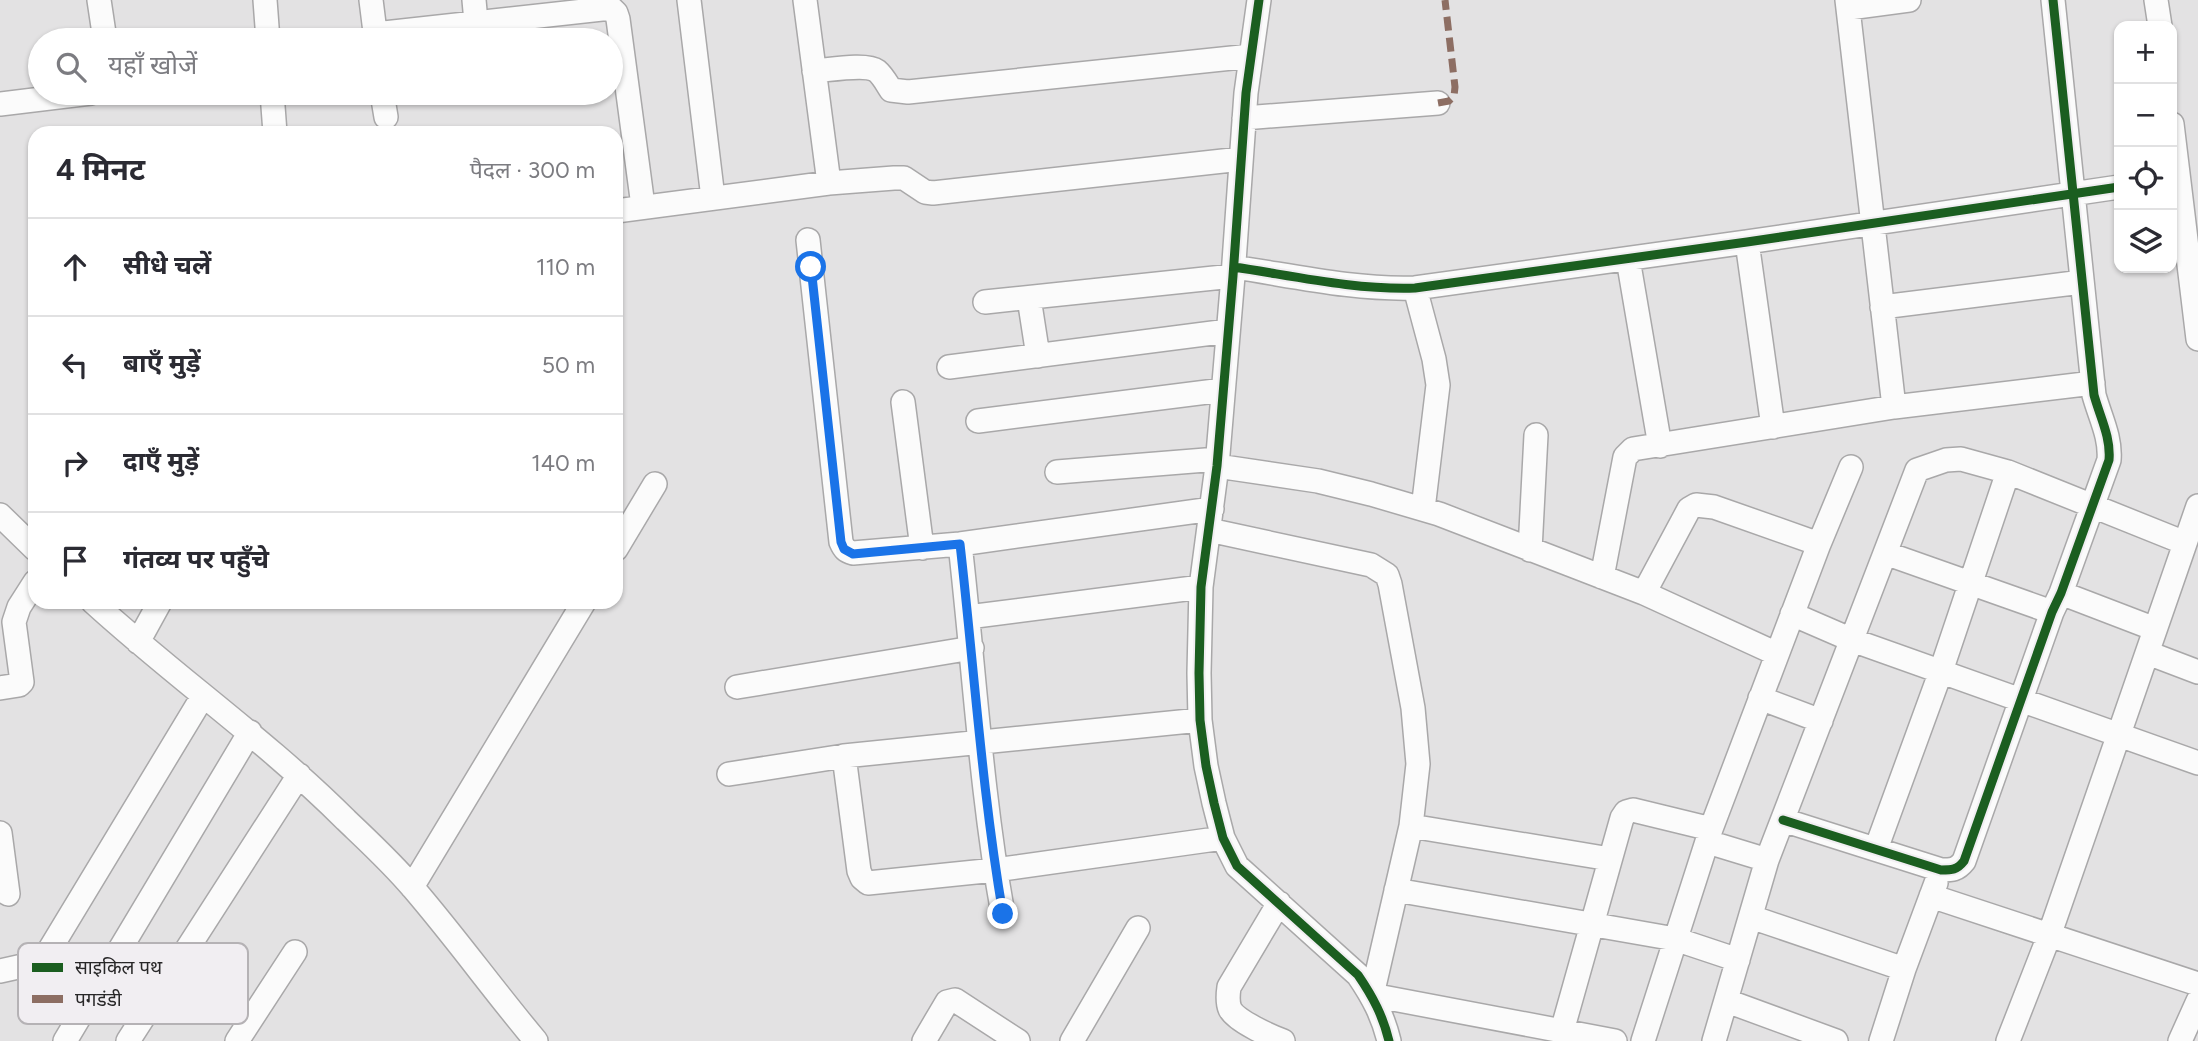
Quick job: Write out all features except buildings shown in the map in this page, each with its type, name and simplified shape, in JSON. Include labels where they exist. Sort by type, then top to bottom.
[{"type":"street","points":[[99,0],[103,28]]},
{"type":"street","points":[[265,0],[267,28]]},
{"type":"street","points":[[371,0],[374,28]]},
{"type":"street","points":[[689,0],[713,198]]},
{"type":"street","points":[[805,0],[829,183]]},
{"type":"street","points":[[1259,0],[1244,118],[1217,462],[1201,587],[1200,720],[1206,766],[1223,838],[1237,866],[1358,975],[1383,1017],[1389,1041]]},
{"type":"street","points":[[1894,407],[1848,4],[1909,0]]},
{"type":"street","points":[[1783,820],[1941,870],[1956,869],[1964,861],[2109,460],[2110,448],[2093,383],[2053,0]]},
{"type":"street","points":[[2156,0],[2159,21]]},
{"type":"street","points":[[410,28],[475,11],[590,5],[611,8],[616,13],[619,28]]},
{"type":"street","points":[[623,56],[643,206]]},
{"type":"street","points":[[814,71],[865,67],[874,69],[881,74],[891,90],[908,92],[1251,56]]},
{"type":"street","points":[[0,104],[28,101]]},
{"type":"street","points":[[1244,118],[1438,103]]},
{"type":"street","points":[[273,105],[274,126]]},
{"type":"street","points":[[384,105],[386,117]]},
{"type":"street","points":[[2177,147],[2183,179],[2198,339]]},
{"type":"street","points":[[623,210],[829,183],[904,178],[925,192],[933,193],[1241,159]]},
{"type":"street","points":[[985,302],[1233,272],[1388,289],[1416,288],[2114,188]]},
{"type":"street","points":[[808,240],[841,542],[844,549],[853,554],[1210,520],[1371,565],[1387,575],[1394,597],[1417,739],[1418,764],[1411,826],[1372,995]]},
{"type":"street","points":[[1747,242],[1773,427]]},
{"type":"street","points":[[1628,259],[1660,446]]},
{"type":"street","points":[[1882,307],[2082,282]]},
{"type":"street","points":[[1416,288],[1438,385],[1423,509]]},
{"type":"street","points":[[1029,298],[1038,356]]},
{"type":"street","points":[[949,368],[1228,331]]},
{"type":"street","points":[[1602,577],[1625,457],[1633,449],[1894,407],[2093,383]]},
{"type":"street","points":[[978,421],[1223,390]]},
{"type":"street","points":[[903,401],[922,548]]},
{"type":"street","points":[[1530,550],[1536,435]]},
{"type":"street","points":[[1714,1041],[1767,860],[1917,470],[1946,460],[1961,459],[2008,471],[2093,506],[2191,534]]},
{"type":"street","points":[[1056,472],[1217,462],[1318,481],[1423,509],[1644,593],[1777,654]]},
{"type":"street","points":[[1643,1041],[1709,836],[1792,614],[1851,467]]},
{"type":"street","points":[[1876,849],[1941,671],[2008,471]]},
{"type":"street","points":[[623,537],[655,484]]},
{"type":"street","points":[[1644,593],[1689,509],[1696,505],[1714,507],[1819,544]]},
{"type":"street","points":[[2008,1041],[2049,936],[2155,629],[2191,534],[2198,506]]},
{"type":"street","points":[[0,515],[28,542]]},
{"type":"street","points":[[960,544],[979,742],[1003,914]]},
{"type":"street","points":[[1885,553],[1971,582],[2155,629]]},
{"type":"street","points":[[968,617],[1201,587]]},
{"type":"street","points":[[0,688],[19,685],[22,682],[14,622],[28,593]]},
{"type":"street","points":[[101,609],[203,696],[250,732],[345,818],[412,887],[536,1041]]},
{"type":"street","points":[[138,642],[156,609]]},
{"type":"street","points":[[412,887],[580,609]]},
{"type":"street","points":[[1792,614],[1852,640],[2198,763]]},
{"type":"street","points":[[737,687],[972,648]]},
{"type":"street","points":[[2148,653],[2198,672]]},
{"type":"street","points":[[54,943],[203,696]]},
{"type":"street","points":[[1760,698],[1821,721]]},
{"type":"street","points":[[729,774],[844,756],[1200,720]]},
{"type":"street","points":[[124,943],[250,732]]},
{"type":"street","points":[[844,756],[859,872],[868,883],[995,870],[1223,838]]},
{"type":"street","points":[[191,943],[299,775]]},
{"type":"street","points":[[1562,1031],[1610,859],[1626,812],[1633,810],[1709,836],[1767,860]]},
{"type":"street","points":[[1411,826],[1610,859]]},
{"type":"street","points":[[0,833],[8,894]]},
{"type":"street","points":[[1881,1041],[1904,969],[1941,870]]},
{"type":"street","points":[[1396,890],[1675,939],[1738,960]]},
{"type":"street","points":[[1931,896],[2198,984]]},
{"type":"street","points":[[1279,903],[1229,986],[1228,997],[1229,1007],[1236,1017],[1283,1041]]},
{"type":"street","points":[[1751,917],[1904,969]]},
{"type":"street","points":[[1072,1041],[1138,928]]},
{"type":"street","points":[[237,1041],[295,952]]},
{"type":"street","points":[[0,971],[18,967]]},
{"type":"street","points":[[1372,995],[1615,1041]]},
{"type":"street","points":[[924,1041],[947,1002],[955,1000],[1018,1041]]},
{"type":"street","points":[[1727,1001],[1836,1041]]},
{"type":"street","points":[[2180,1041],[2198,1001]]},
{"type":"street","points":[[65,1041],[75,1024]]},
{"type":"street","points":[[128,1041],[139,1024]]},
{"type":"marked path","points":[[1438,103],[1449,101],[1454,96],[1455,87],[1445,0]]},
{"type":"cycle path","points":[[1259,0],[1246,93],[1217,466],[1201,587],[1200,720],[1214,803],[1223,838],[1237,866],[1358,975],[1377,1007],[1389,1041]]},
{"type":"cycle path","points":[[1783,820],[1941,870],[1954,869],[1964,861],[2109,460],[2107,435],[2094,395],[2053,0]]},
{"type":"cycle path","points":[[1234,267],[1347,285],[1415,288],[2114,188]]},
{"type":"route","points":[[811,267],[841,542],[844,549],[853,554],[960,544],[979,742],[1003,914]]}]
